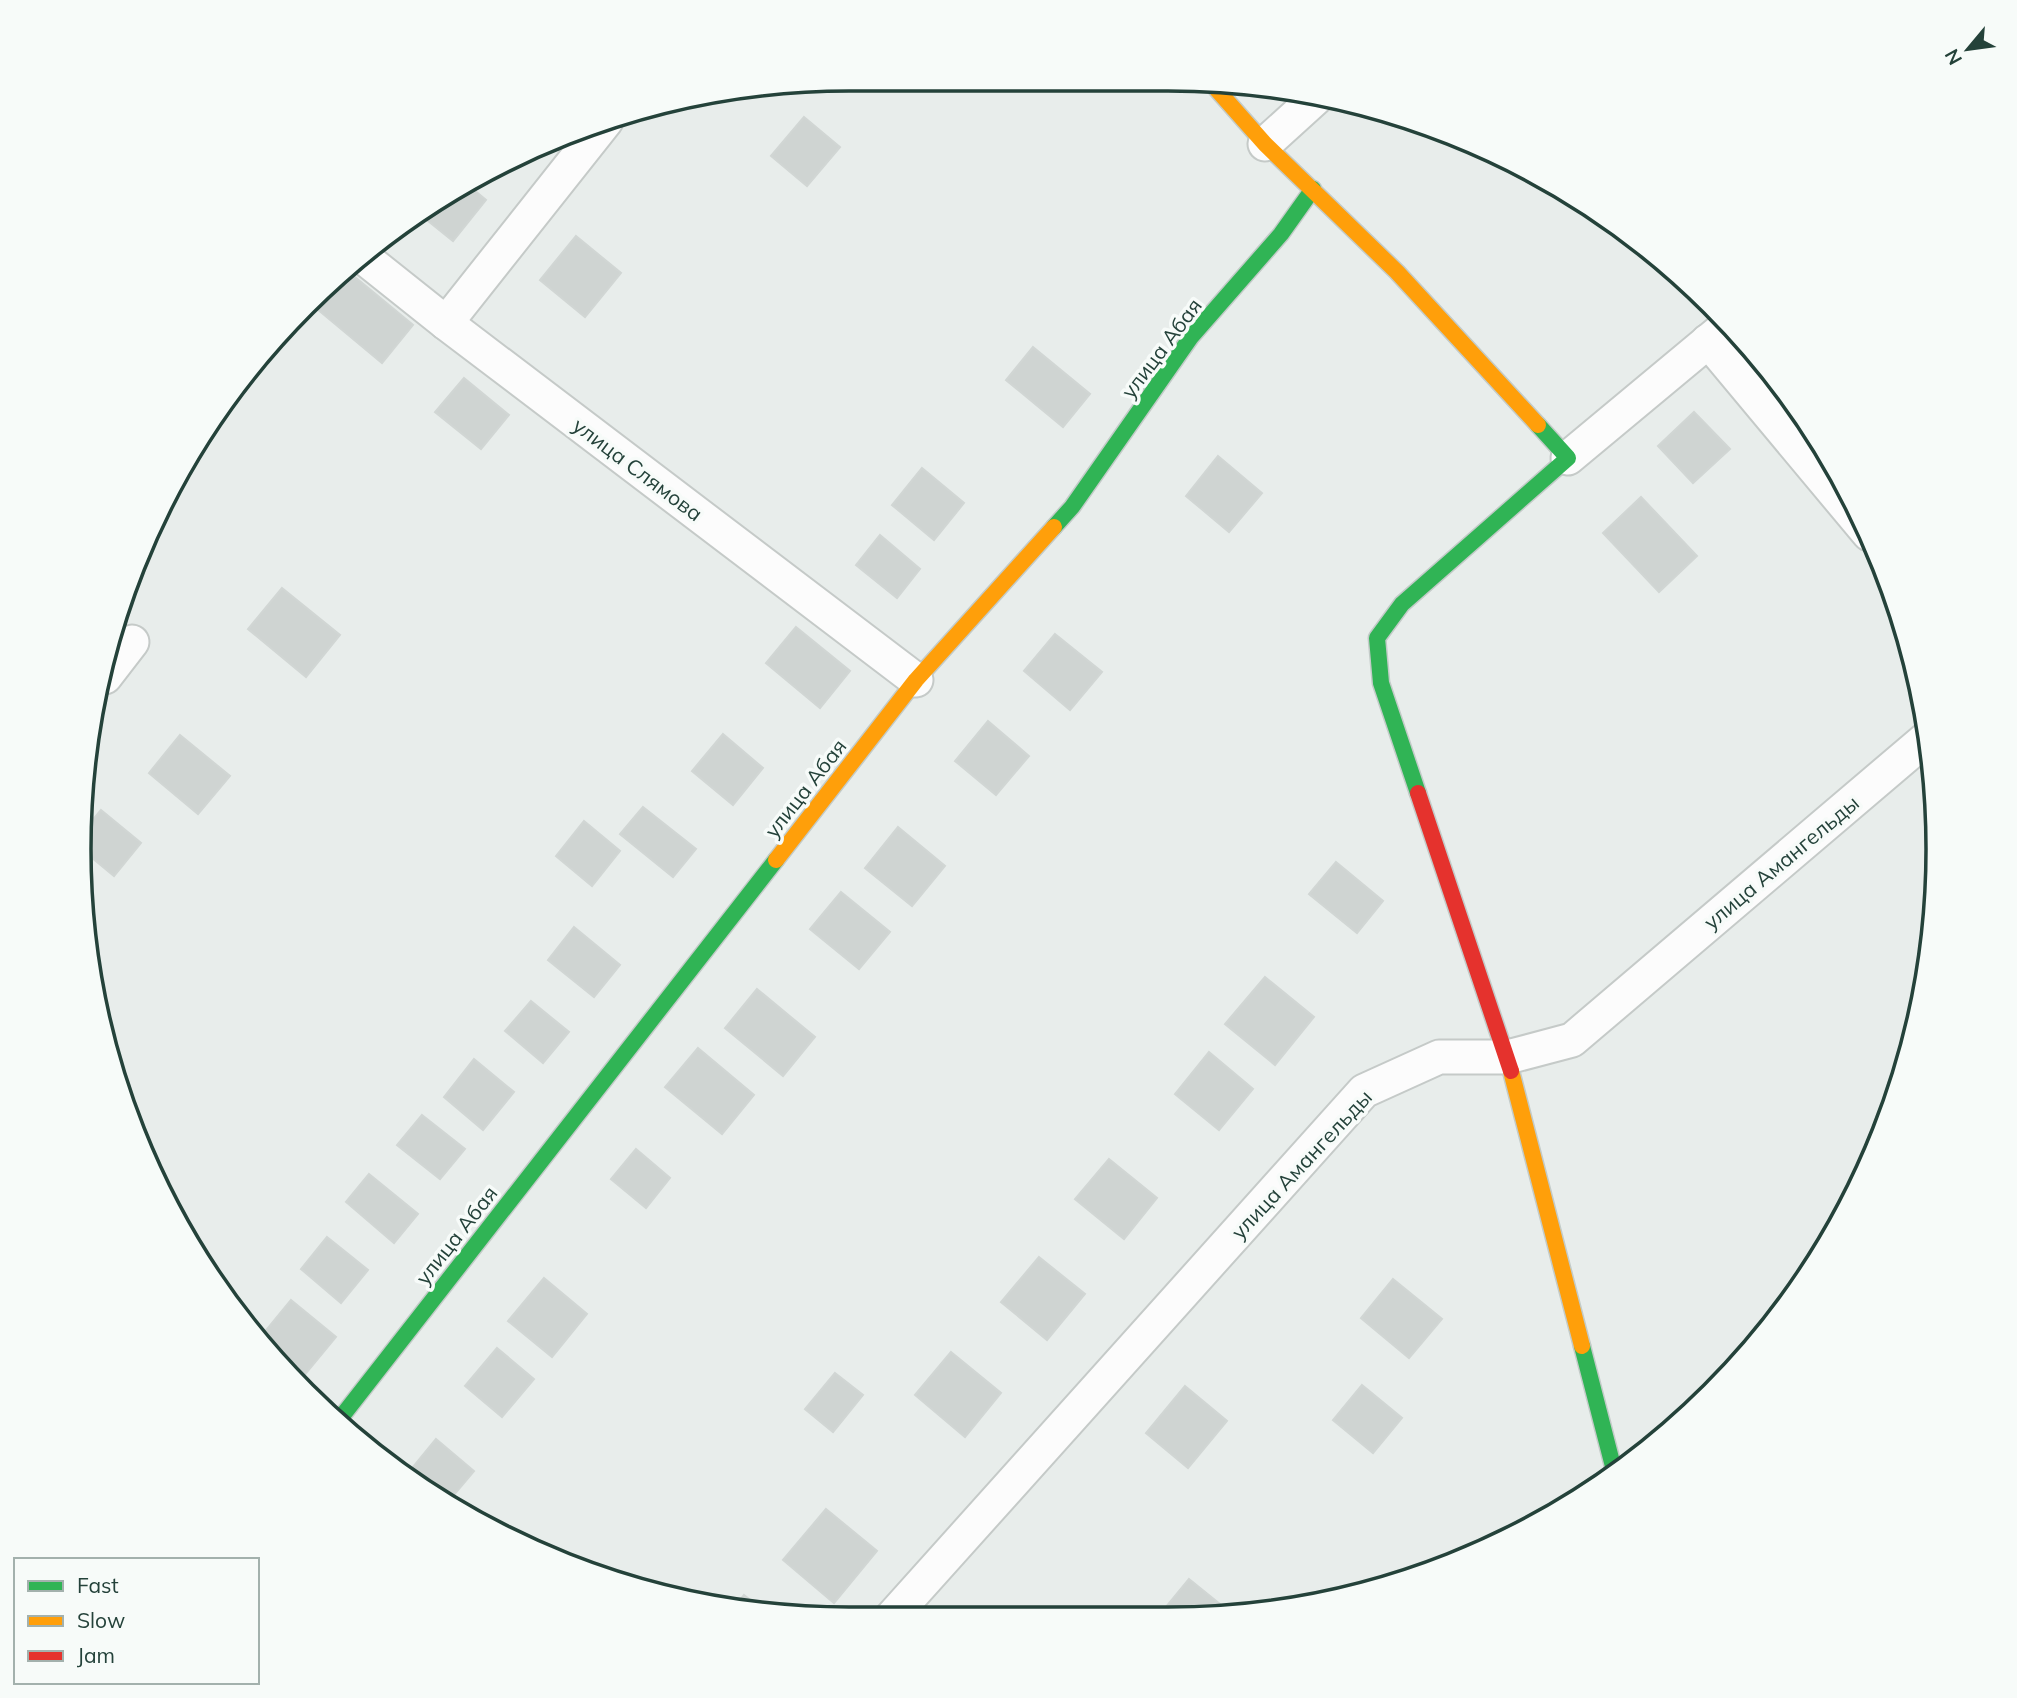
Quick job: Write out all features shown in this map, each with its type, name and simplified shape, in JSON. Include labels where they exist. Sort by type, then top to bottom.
[{"type":"street","points":[[1220,93],[1265,144],[1397,272],[1568,458]]},
{"type":"street","points":[[1265,144],[1308,105]]},
{"type":"street","points":[[446,323],[595,135]]},
{"type":"street","name":"улица Абая","points":[[344,1414],[916,680],[1072,507],[1191,337],[1281,234],[1313,189]]},
{"type":"street","name":"улица Слямова","points":[[370,262],[916,680]]},
{"type":"street","points":[[1612,1462],[1508,1057],[1381,683],[1377,638],[1402,604],[1568,458],[1718,333],[1834,489]]},
{"type":"street","points":[[115,664],[132,642]]},
{"type":"street","name":"улица Амангельды","points":[[901,1607],[1364,1091],[1439,1056],[1508,1057],[1572,1040],[1919,744]]},
{"type":"building","points":[[804,117],[840,147],[807,186],[771,156]]},
{"type":"building","points":[[475,190],[486,200],[453,241],[427,220]]},
{"type":"building","points":[[576,236],[621,273],[585,317],[540,280]]},
{"type":"building","points":[[353,276],[413,325],[382,363],[317,309]]},
{"type":"building","points":[[1033,347],[1090,394],[1063,427],[1006,380]]},
{"type":"building","points":[[464,378],[509,415],[481,449],[435,412]]},
{"type":"building","points":[[1694,412],[1730,449],[1693,483],[1658,446]]},
{"type":"building","points":[[1218,456],[1262,493],[1229,532],[1186,496]]},
{"type":"building","points":[[922,468],[964,503],[934,540],[892,505]]},
{"type":"building","points":[[1641,497],[1697,556],[1659,592],[1603,533]]},
{"type":"building","points":[[880,535],[920,569],[897,598],[856,565]]},
{"type":"building","points":[[282,588],[340,635],[306,677],[248,629]]},
{"type":"building","points":[[796,627],[850,671],[820,708],[766,663]]},
{"type":"building","points":[[1055,634],[1102,672],[1070,710],[1024,671]]},
{"type":"building","points":[[988,721],[1029,756],[996,795],[955,761]]},
{"type":"building","points":[[723,734],[763,768],[733,805],[692,771]]},
{"type":"building","points":[[180,735],[230,776],[198,814],[149,773]]},
{"type":"building","points":[[643,807],[696,849],[673,877],[620,834]]},
{"type":"building","points":[[101,810],[141,843],[114,876],[91,857],[92,821]]},
{"type":"building","points":[[584,821],[620,851],[592,886],[556,856]]},
{"type":"building","points":[[898,827],[945,866],[912,906],[865,868]]},
{"type":"building","points":[[1336,862],[1383,901],[1357,933],[1309,894]]},
{"type":"building","points":[[841,892],[890,932],[859,969],[810,929]]},
{"type":"building","points":[[574,927],[620,965],[594,997],[548,960]]},
{"type":"building","points":[[1265,977],[1314,1017],[1275,1065],[1225,1024]]},
{"type":"building","points":[[757,989],[815,1037],[783,1076],[725,1028]]},
{"type":"building","points":[[531,1001],[569,1032],[543,1063],[505,1031]]},
{"type":"building","points":[[698,1048],[754,1095],[722,1134],[665,1087]]},
{"type":"building","points":[[1209,1052],[1253,1089],[1219,1130],[1175,1094]]},
{"type":"building","points":[[474,1059],[514,1092],[483,1130],[444,1097]]},
{"type":"building","points":[[422,1115],[465,1149],[440,1179],[397,1145]]},
{"type":"building","points":[[636,1149],[670,1178],[646,1208],[611,1179]]},
{"type":"building","points":[[1109,1159],[1157,1198],[1124,1239],[1075,1199]]},
{"type":"building","points":[[369,1174],[418,1214],[394,1243],[346,1202]]},
{"type":"building","points":[[327,1237],[368,1270],[341,1303],[301,1269]]},
{"type":"building","points":[[1039,1257],[1085,1294],[1047,1340],[1001,1302]]},
{"type":"building","points":[[544,1278],[587,1314],[552,1357],[508,1321]]},
{"type":"building","points":[[1393,1279],[1442,1319],[1409,1358],[1361,1318]]},
{"type":"building","points":[[291,1300],[336,1337],[304,1376],[265,1332]]},
{"type":"building","points":[[497,1348],[534,1379],[502,1417],[465,1386]]},
{"type":"building","points":[[951,1352],[1001,1393],[965,1437],[915,1395]]},
{"type":"building","points":[[835,1373],[863,1395],[833,1432],[805,1409]]},
{"type":"building","points":[[1362,1385],[1402,1418],[1373,1453],[1333,1420]]},
{"type":"building","points":[[1185,1386],[1227,1421],[1188,1468],[1146,1433]]},
{"type":"building","points":[[436,1439],[474,1471],[454,1495],[412,1468]]},
{"type":"building","points":[[826,1509],[877,1551],[834,1603],[783,1560]]},
{"type":"building","points":[[1189,1579],[1221,1605],[1218,1605],[1166,1607]]},
{"type":"traffic: fast","points":[[1054,527],[1072,507],[1191,337],[1281,234],[1313,189]]},
{"type":"traffic: fast","points":[[1418,793],[1381,683],[1377,638],[1402,604],[1568,458],[1538,425]]},
{"type":"traffic: fast","points":[[344,1414],[776,860]]},
{"type":"traffic: fast","points":[[1582,1346],[1612,1462]]},
{"type":"traffic: slow","points":[[1220,93],[1265,144],[1397,272],[1538,425]]},
{"type":"traffic: slow","points":[[776,860],[916,680],[1054,527]]},
{"type":"traffic: slow","points":[[1511,1071],[1582,1346]]},
{"type":"traffic: jam","points":[[1418,793],[1511,1071]]}]
